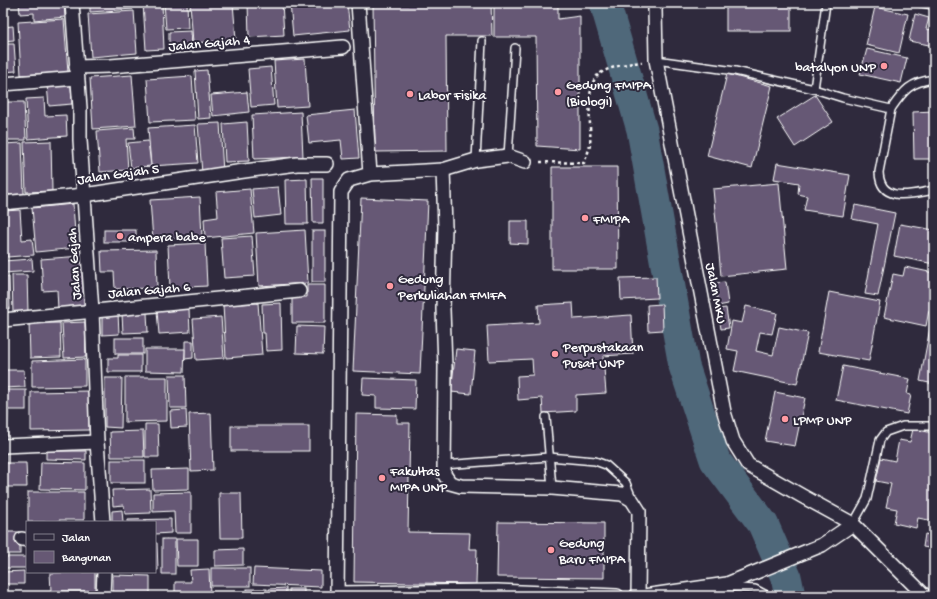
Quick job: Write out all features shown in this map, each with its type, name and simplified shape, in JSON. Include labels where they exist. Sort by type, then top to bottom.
[{"type":"street","name":"Jalan Gajah","points":[[72,3],[92,311],[102,521]]},
{"type":"street","points":[[358,3],[370,174]]},
{"type":"street","name":"Jalan MKU","points":[[657,3],[655,9],[656,60],[724,412],[733,441],[748,464],[853,524],[925,596]]},
{"type":"street","name":"Jalan Gajah 4","points":[[3,84],[110,66],[343,47]]},
{"type":"street","points":[[525,162],[508,156],[476,160],[443,170],[370,174],[349,180],[341,192],[337,594],[617,596]]},
{"type":"street","name":"Jalan Gajah 5","points":[[3,203],[84,195],[297,164],[327,164]]},
{"type":"street","points":[[443,170],[446,227],[444,309],[444,474],[450,483],[456,485],[552,488],[622,494],[632,500],[639,511],[638,596]]},
{"type":"street","name":"Jalan Gajah 6","points":[[3,320],[299,291]]},
{"type":"street","points":[[3,446],[97,442]]},
{"type":"street","points":[[644,596],[727,584],[822,545],[853,524]]},
{"type":"street","points":[[103,596],[104,573]]},
{"type":"lane","points":[[814,89],[826,3]]},
{"type":"lane","points":[[476,160],[482,41]]},
{"type":"lane","points":[[508,156],[515,48]]},
{"type":"lane","points":[[656,60],[735,71],[814,89],[843,98],[891,109]]},
{"type":"lane","points":[[934,79],[914,83],[899,97],[891,109],[879,172],[879,180],[884,188],[895,195],[905,196],[934,190]]},
{"type":"lane","points":[[546,416],[552,488]]},
{"type":"lane","points":[[853,524],[866,499],[880,440],[886,432],[903,426],[934,426]]},
{"type":"lane","points":[[444,464],[549,457],[595,461],[606,464],[626,483],[632,500]]},
{"type":"lane","points":[[714,586],[755,590],[768,596]]},
{"type":"path","points":[[525,162],[584,163],[590,146],[590,95],[592,85],[598,76],[610,69],[635,62]]},
{"type":"building","points":[[19,3],[64,3],[65,17],[34,20],[34,13],[20,14]]},
{"type":"building","points":[[90,3],[132,3],[133,9],[90,12]]},
{"type":"building","points":[[143,3],[162,3],[164,49],[146,50]]},
{"type":"building","points":[[164,3],[187,3],[188,28],[166,29]]},
{"type":"building","points":[[190,3],[233,3],[236,40],[193,43]]},
{"type":"building","points":[[248,3],[282,3],[284,35],[249,37]]},
{"type":"building","points":[[290,3],[347,3],[350,30],[293,36]]},
{"type":"building","name":"Labor Fisika","points":[[408,3],[491,3],[492,36],[446,36],[447,151],[375,152],[373,5],[408,5]]},
{"type":"building","name":"Gedung FMIPA (Biologi)","points":[[494,3],[558,3],[558,19],[580,16],[580,149],[537,146],[536,37],[494,37]]},
{"type":"building","points":[[726,3],[791,3],[791,31],[726,31]]},
{"type":"building","points":[[920,3],[934,3],[934,10],[919,7]]},
{"type":"building","points":[[875,7],[908,14],[899,53],[866,45]]},
{"type":"building","points":[[134,11],[137,53],[91,57],[88,14]]},
{"type":"building","points":[[915,14],[929,18],[926,29],[934,30],[934,46],[909,41]]},
{"type":"building","points":[[64,19],[68,72],[21,75],[18,22]]},
{"type":"building","points":[[13,26],[14,40],[3,41],[3,27]]},
{"type":"building","points":[[191,31],[192,49],[169,49],[169,32]]},
{"type":"building","points":[[3,44],[14,44],[16,71],[3,72]]},
{"type":"building","name":"batalyon UNP","points":[[867,49],[907,58],[901,83],[860,74]]},
{"type":"building","points":[[305,59],[308,106],[277,108],[274,61]]},
{"type":"building","points":[[271,67],[274,105],[251,107],[248,69]]},
{"type":"building","points":[[207,70],[211,118],[198,119],[195,71]]},
{"type":"building","points":[[727,74],[772,86],[752,168],[707,156]]},
{"type":"building","points":[[132,75],[136,126],[93,129],[90,78]]},
{"type":"building","points":[[192,76],[195,120],[150,122],[147,79]]},
{"type":"building","points":[[71,83],[72,104],[49,106],[47,85]]},
{"type":"building","points":[[247,92],[249,112],[213,116],[211,95]]},
{"type":"building","points":[[815,95],[833,122],[795,147],[777,119]]},
{"type":"building","points":[[44,98],[45,116],[66,115],[67,136],[28,139],[26,99]]},
{"type":"building","points":[[3,102],[24,102],[26,140],[3,140]]},
{"type":"building","points":[[355,110],[359,158],[343,159],[341,140],[309,143],[306,115]]},
{"type":"building","points":[[934,111],[934,159],[914,159],[913,112]]},
{"type":"building","points":[[301,112],[303,157],[254,159],[252,115]]},
{"type":"building","points":[[247,122],[249,161],[225,162],[223,124]]},
{"type":"building","points":[[220,123],[223,172],[202,173],[198,124]]},
{"type":"building","points":[[195,125],[198,163],[151,166],[148,128]]},
{"type":"building","points":[[134,128],[135,139],[126,139],[128,170],[100,172],[97,131]]},
{"type":"building","points":[[51,141],[52,191],[26,192],[24,142]]},
{"type":"building","points":[[148,141],[151,166],[131,168],[128,143]]},
{"type":"building","points":[[22,143],[24,194],[3,195],[3,144]]},
{"type":"building","points":[[777,163],[850,175],[843,216],[804,210],[807,196],[798,194],[799,183],[774,179]]},
{"type":"building","name":"FMIPA","points":[[552,167],[617,167],[618,269],[552,269]]},
{"type":"building","points":[[312,178],[323,178],[323,223],[313,223]]},
{"type":"building","points":[[307,179],[308,224],[286,224],[285,180]]},
{"type":"building","points":[[779,183],[787,269],[721,276],[713,189]]},
{"type":"building","points":[[278,187],[281,215],[255,218],[252,189]]},
{"type":"building","points":[[250,189],[254,233],[205,238],[204,219],[218,217],[216,192]]},
{"type":"building","points":[[200,197],[202,237],[153,240],[150,200]]},
{"type":"building","name":"Gedung Perkuliahan FMIFA","points":[[361,198],[428,201],[420,374],[353,371]]},
{"type":"building","points":[[73,204],[76,248],[36,252],[32,208]]},
{"type":"building","points":[[855,205],[895,213],[878,296],[865,294],[878,224],[852,219]]},
{"type":"building","points":[[20,210],[22,240],[32,239],[34,255],[7,257],[4,211]]},
{"type":"building","points":[[510,221],[528,221],[528,244],[510,243]]},
{"type":"building","points":[[900,224],[934,230],[934,264],[894,256]]},
{"type":"building","points":[[3,230],[5,258],[3,258]]},
{"type":"building","name":"ampera babe","points":[[104,230],[136,230],[136,242],[104,242]]},
{"type":"building","points":[[305,230],[308,283],[259,286],[256,233]]},
{"type":"building","points":[[312,231],[325,231],[325,282],[312,282]]},
{"type":"building","points":[[252,236],[255,276],[224,278],[221,238]]},
{"type":"building","points":[[205,243],[207,286],[170,288],[168,245]]},
{"type":"building","points":[[156,250],[157,288],[115,289],[114,272],[102,272],[101,251]]},
{"type":"building","points":[[82,256],[85,308],[58,309],[57,290],[43,291],[41,259]]},
{"type":"building","points":[[32,259],[33,271],[3,273],[3,261]]},
{"type":"building","points":[[905,267],[934,273],[934,311],[929,310],[926,326],[884,317],[893,274],[903,276]]},
{"type":"building","points":[[12,275],[27,275],[28,312],[13,313]]},
{"type":"building","points":[[3,277],[9,277],[10,308],[3,309]]},
{"type":"building","points":[[656,277],[657,298],[621,300],[620,278]]},
{"type":"building","points":[[725,282],[728,304],[718,306],[715,283]]},
{"type":"building","points":[[307,285],[325,285],[325,323],[292,323],[292,297],[307,297]]},
{"type":"building","points":[[829,292],[880,302],[869,361],[818,352]]},
{"type":"building","points":[[258,303],[262,355],[226,358],[223,305]]},
{"type":"building","points":[[281,303],[282,350],[266,351],[265,333],[263,333],[262,304]]},
{"type":"building","points":[[573,303],[574,319],[631,315],[633,354],[603,356],[606,393],[576,395],[576,411],[543,413],[542,398],[518,400],[517,376],[533,375],[532,359],[489,361],[487,326],[539,323],[538,305]]},
{"type":"building","points":[[662,304],[663,330],[648,331],[647,305]]},
{"type":"building","points":[[746,306],[777,313],[772,334],[760,332],[756,351],[773,355],[779,327],[808,333],[797,384],[734,371],[738,351],[727,349],[732,321],[742,323]]},
{"type":"building","points":[[726,308],[729,328],[721,329],[718,309]]},
{"type":"building","points":[[189,309],[190,332],[159,334],[157,311]]},
{"type":"building","points":[[118,313],[119,334],[102,335],[102,314]]},
{"type":"building","points":[[147,313],[148,332],[123,333],[122,314]]},
{"type":"building","points":[[221,317],[224,358],[196,360],[193,319]]},
{"type":"building","points":[[932,317],[934,318],[934,384],[920,381]]},
{"type":"building","points":[[85,322],[86,357],[64,358],[62,323]]},
{"type":"building","points":[[29,323],[60,323],[61,357],[30,358]]},
{"type":"building","points":[[297,326],[324,327],[323,354],[296,353]]},
{"type":"building","points":[[115,338],[143,338],[143,354],[115,354]]},
{"type":"building","points":[[185,341],[193,341],[193,358],[185,359]]},
{"type":"building","points":[[145,349],[185,349],[184,372],[145,371]]},
{"type":"building","points":[[456,349],[475,351],[471,394],[451,392]]},
{"type":"building","points":[[118,355],[141,355],[141,372],[108,372],[108,358],[118,358]]},
{"type":"building","points":[[85,359],[85,386],[32,387],[32,361]]},
{"type":"building","points":[[843,366],[910,379],[907,394],[911,395],[907,414],[836,400]]},
{"type":"building","points":[[3,370],[24,370],[25,387],[3,388]]},
{"type":"building","points":[[169,375],[185,375],[186,408],[170,408]]},
{"type":"building","points":[[125,377],[167,377],[167,421],[125,422]]},
{"type":"building","points":[[105,378],[122,378],[121,428],[105,427]]},
{"type":"building","points":[[363,378],[416,380],[415,409],[376,408],[376,396],[362,395]]},
{"type":"building","points":[[3,390],[26,390],[26,410],[3,410]]},
{"type":"building","points":[[89,391],[89,430],[31,431],[31,392]]},
{"type":"building","name":"LPMP UNP","points":[[775,392],[805,398],[795,446],[765,441]]},
{"type":"building","points":[[186,410],[187,427],[171,428],[170,411]]},
{"type":"building","points":[[3,412],[8,412],[7,437],[3,437]]},
{"type":"building","points":[[211,413],[213,470],[191,471],[189,414]]},
{"type":"building","name":"Fakultas MIPA UNP","points":[[356,414],[397,415],[397,423],[410,423],[408,532],[470,533],[469,549],[477,549],[476,584],[354,582]]},
{"type":"building","points":[[145,424],[158,424],[159,457],[145,457]]},
{"type":"building","points":[[231,426],[309,426],[309,451],[231,451]]},
{"type":"building","points":[[913,429],[933,433],[931,446],[934,447],[934,521],[918,518],[916,528],[894,523],[897,509],[886,507],[891,484],[876,481],[881,458],[895,461],[899,440],[910,442]]},
{"type":"building","points":[[143,431],[144,457],[111,457],[110,432]]},
{"type":"building","points":[[3,451],[6,451],[6,463],[26,463],[27,487],[3,487]]},
{"type":"building","points":[[46,451],[86,451],[86,460],[46,459]]},
{"type":"building","points":[[111,460],[145,460],[145,483],[111,483]]},
{"type":"building","points":[[41,462],[85,463],[85,490],[40,489]]},
{"type":"building","points":[[189,469],[189,489],[153,490],[152,470]]},
{"type":"building","points":[[150,489],[151,513],[125,514],[124,505],[113,506],[112,490]]},
{"type":"building","points":[[28,492],[84,492],[84,520],[28,521]]},
{"type":"building","points":[[191,492],[191,533],[175,533],[174,511],[153,512],[153,493]]},
{"type":"building","points":[[219,493],[241,493],[242,538],[220,538]]},
{"type":"building","points":[[122,510],[123,521],[112,521],[112,511]]},
{"type":"building","points":[[171,519],[171,533],[156,534],[156,521],[127,520]]},
{"type":"building","name":"Gedung Baru FMIPA","points":[[498,522],[604,523],[604,578],[497,577]]},
{"type":"building","points":[[3,532],[20,532],[20,554],[3,554]]},
{"type":"building","points":[[925,534],[934,536],[934,549],[923,547]]},
{"type":"building","points":[[162,539],[175,539],[175,574],[162,574]]},
{"type":"building","points":[[176,539],[198,539],[198,566],[177,566]]},
{"type":"building","points":[[156,543],[157,543],[158,570],[156,570]]},
{"type":"building","points":[[243,549],[243,565],[215,566],[215,550]]},
{"type":"building","points":[[3,557],[26,557],[26,568],[3,568]]},
{"type":"building","points":[[211,568],[250,568],[250,586],[211,586]]},
{"type":"building","points":[[254,568],[321,571],[321,587],[253,584]]},
{"type":"building","points":[[209,569],[210,596],[175,596],[175,582],[191,582],[190,570]]},
{"type":"building","points":[[24,571],[24,584],[3,584],[3,572]]},
{"type":"building","points":[[50,573],[95,573],[95,591],[51,591]]},
{"type":"building","points":[[113,575],[150,576],[150,595],[113,594]]},
{"type":"building","points":[[286,588],[286,596],[269,596],[269,589]]},
{"type":"building","points":[[247,589],[267,589],[267,596],[247,596]]},
{"type":"building","points":[[289,589],[304,589],[304,596],[289,596]]},
{"type":"building","points":[[96,593],[96,596],[55,596],[55,595]]},
{"type":"building","points":[[309,593],[320,593],[320,596],[309,596]]},
{"type":"waterway","points":[[605,3],[642,130],[684,366],[715,460],[763,524],[786,577],[790,596]]},
{"type":"place","name":"batalyon UNP","points":[[884,66]]},
{"type":"place","name":"Gedung FMIPA (Biologi)","points":[[558,92]]},
{"type":"place","name":"Labor Fisika","points":[[410,94]]},
{"type":"place","name":"FMIPA","points":[[585,218]]},
{"type":"place","name":"ampera babe","points":[[120,236]]},
{"type":"place","name":"Gedung Perkuliahan FMIFA","points":[[390,286]]},
{"type":"place","name":"Perpustakaan Pusat UNP","points":[[555,354]]},
{"type":"place","name":"LPMP UNP","points":[[785,419]]},
{"type":"place","name":"Fakultas MIPA UNP","points":[[382,478]]},
{"type":"place","name":"Gedung Baru FMIPA","points":[[551,550]]}]
